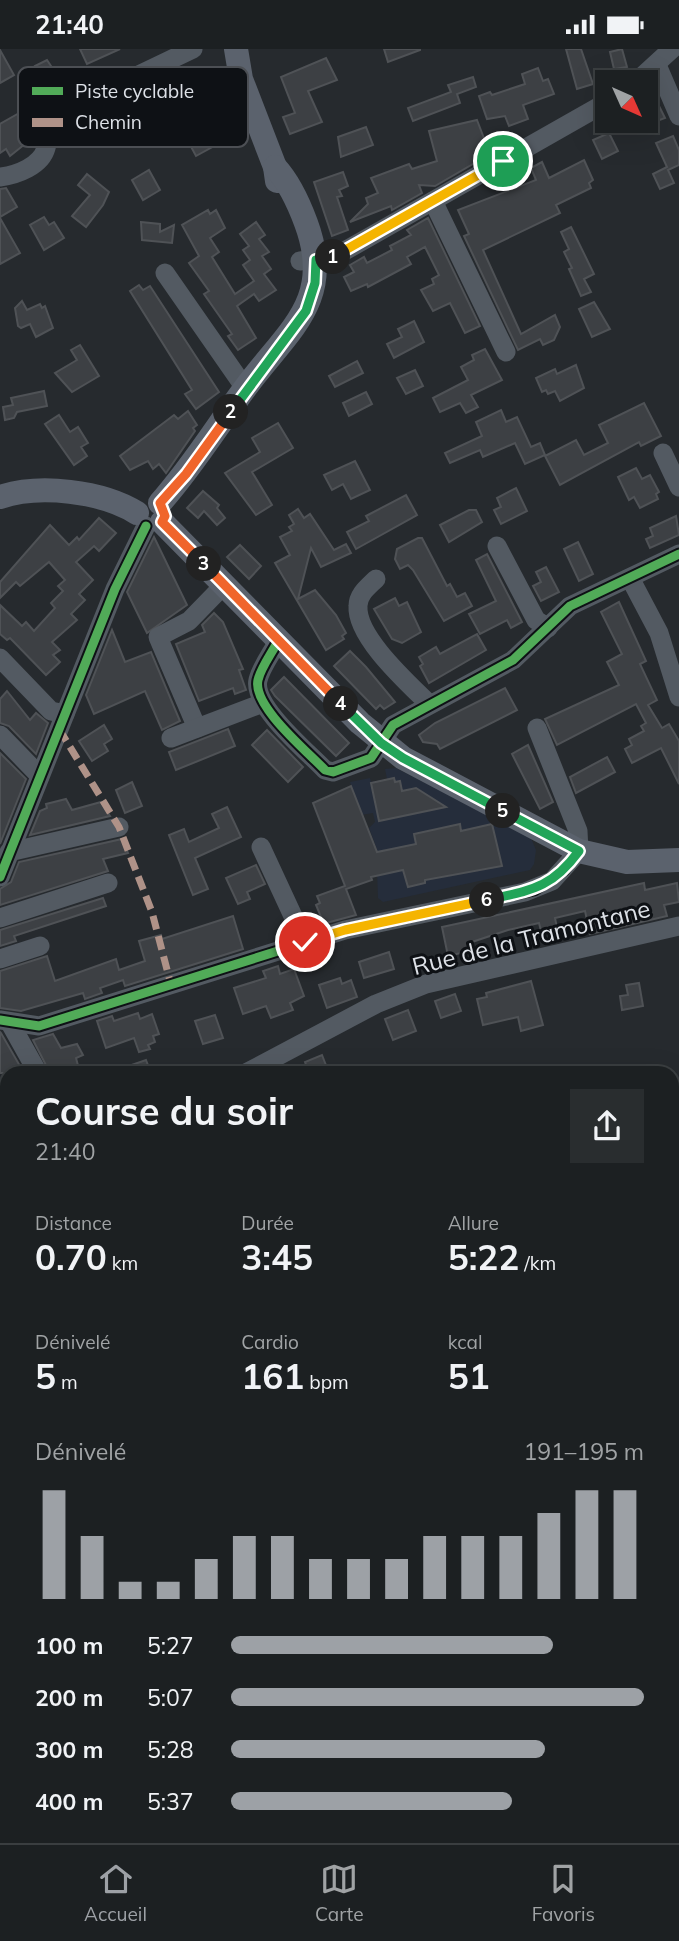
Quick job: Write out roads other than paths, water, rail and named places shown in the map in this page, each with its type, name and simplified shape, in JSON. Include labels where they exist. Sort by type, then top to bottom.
[{"type":"main road","points":[[236,49],[239,67]]},
{"type":"main road","points":[[150,513],[186,474],[245,389],[306,311],[315,283],[308,260],[302,214],[284,176],[275,167],[248,97]]},
{"type":"main road","points":[[0,497],[47,491],[94,498],[150,513],[381,743],[403,758],[579,851],[626,862],[679,860]]},
{"type":"street","points":[[155,67],[192,49]]},
{"type":"street","points":[[651,70],[672,49]]},
{"type":"street","points":[[657,65],[679,115]]},
{"type":"street","points":[[308,260],[334,257],[595,109]]},
{"type":"street","points":[[0,177],[14,176],[34,164],[45,152],[46,147]]},
{"type":"street","points":[[433,201],[506,352]]},
{"type":"street","points":[[165,274],[245,389]]},
{"type":"street","points":[[663,453],[679,487]]},
{"type":"street","points":[[0,877],[8,841],[40,776],[115,589],[150,513]]},
{"type":"street","points":[[498,546],[536,620],[548,628]]},
{"type":"street","points":[[278,641],[258,680],[258,695],[325,770],[333,772],[371,758],[393,725],[513,660],[570,606],[679,554]]},
{"type":"street","points":[[630,578],[659,633],[679,697]]},
{"type":"street","points":[[376,579],[362,592],[358,604],[359,614],[379,653],[429,704]]},
{"type":"street","points":[[197,728],[158,637],[190,621],[224,585]]},
{"type":"street","points":[[0,658],[51,711],[65,714]]},
{"type":"street","points":[[171,738],[263,703]]},
{"type":"street","points":[[4,1021],[38,1026],[52,1023],[345,930],[534,890],[565,870],[579,851],[578,831],[537,728]]},
{"type":"street","points":[[0,735],[40,776]]},
{"type":"street","points":[[8,841],[119,827]]},
{"type":"street","points":[[261,847],[305,942]]},
{"type":"street","points":[[0,918],[108,883]]},
{"type":"street","name":"Rue de la Tramontane","points":[[259,1066],[376,1005],[426,984],[679,926]]},
{"type":"street","points":[[0,959],[40,946]]},
{"type":"street","points":[[4,1021],[33,1066]]}]
